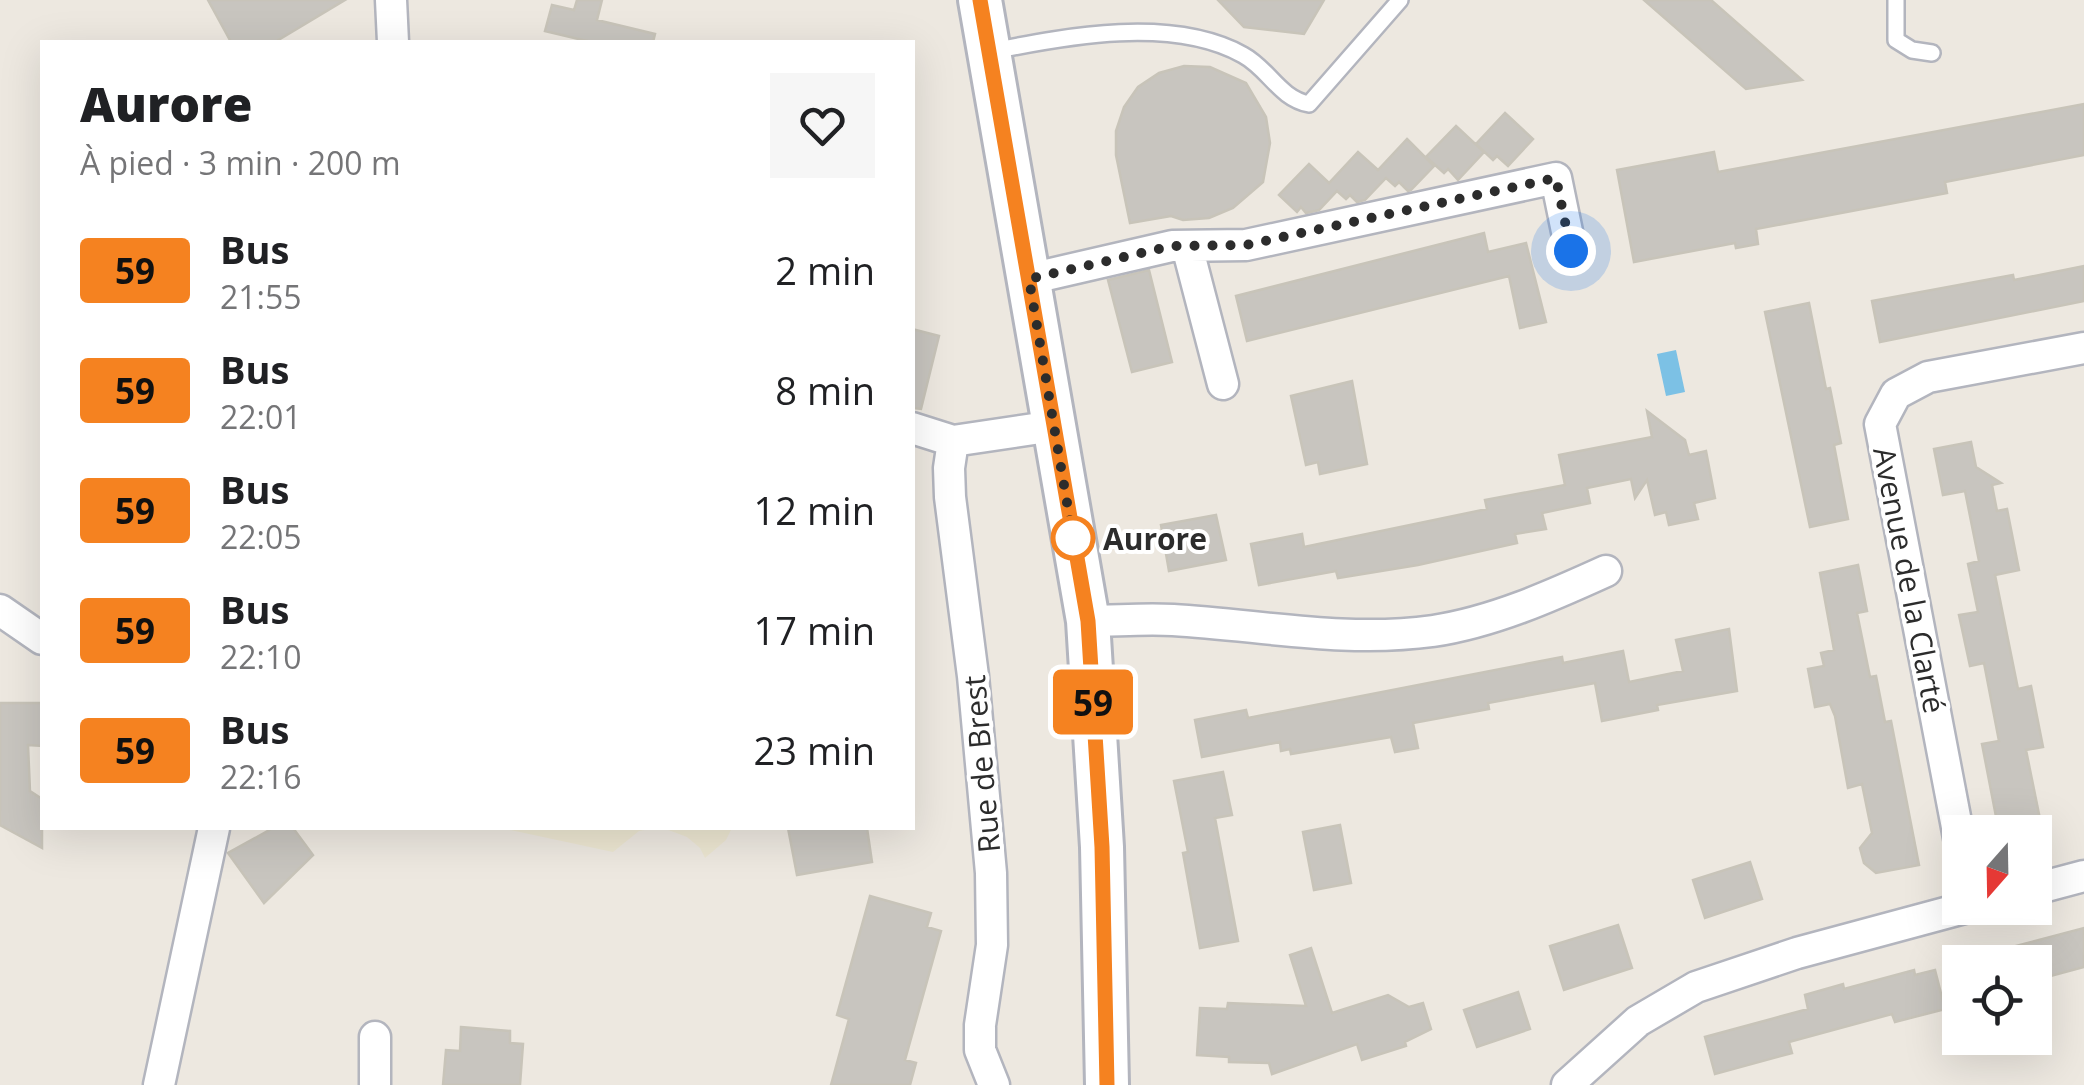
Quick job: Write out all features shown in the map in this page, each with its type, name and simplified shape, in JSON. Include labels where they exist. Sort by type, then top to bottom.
[{"type":"street","points":[[391,0],[393,40]]},
{"type":"street","points":[[980,0],[1088,621],[1102,847],[1107,1085]]},
{"type":"street","points":[[1029,279],[1172,246],[1246,245],[1556,178],[1571,251]]},
{"type":"street","points":[[1188,246],[1224,384]]},
{"type":"street","name":"Avenue de la Clarté","points":[[1954,815],[1880,424],[1896,394],[1928,378],[2084,348]]},
{"type":"street","points":[[915,429],[953,441],[1054,426]]},
{"type":"street","name":"Rue de Brest","points":[[953,441],[950,497],[973,676],[991,873],[992,946],[980,1050],[994,1085]]},
{"type":"street","points":[[1088,621],[1171,620],[1315,635],[1397,634],[1436,630],[1494,616],[1606,571]]},
{"type":"street","points":[[0,610],[40,638]]},
{"type":"street","points":[[160,1085],[214,830]]},
{"type":"street","points":[[2052,884],[2084,876]]},
{"type":"street","points":[[1567,1085],[1638,1021],[1696,987],[1797,953],[1942,914]]},
{"type":"street","points":[[374,1085],[375,1037]]},
{"type":"lane","points":[[989,52],[1053,38],[1108,34],[1199,39],[1244,55],[1292,101],[1309,104],[1400,0]]},
{"type":"lane","points":[[1896,0],[1896,40],[1912,50],[1932,53]]},
{"type":"shaded area","points":[[510,830],[645,830],[613,852]]},
{"type":"shaded area","points":[[668,830],[731,830],[726,840],[705,858],[687,837]]},
{"type":"water","points":[[1676,350],[1685,392],[1666,396],[1657,354]]},
{"type":"building","points":[[208,0],[345,0],[278,40],[230,40]]},
{"type":"building","points":[[577,0],[602,0],[597,20],[655,34],[654,40],[583,40],[545,31],[552,5],[574,10]]},
{"type":"building","points":[[1218,0],[1324,0],[1304,34],[1244,27]]},
{"type":"building","points":[[1644,0],[1711,0],[1802,80],[1746,89]]},
{"type":"building","points":[[1184,66],[1210,67],[1246,83],[1266,117],[1270,143],[1263,182],[1233,208],[1209,218],[1183,220],[1171,216],[1130,223],[1116,155],[1116,131],[1124,107],[1138,87],[1159,73]]},
{"type":"building","points":[[2084,104],[2084,155],[1945,182],[1947,193],[1756,229],[1758,244],[1736,248],[1735,243],[1634,262],[1617,170],[1714,152],[1718,172]]},
{"type":"building","points":[[1505,113],[1533,139],[1508,166],[1497,156],[1493,160],[1476,144]]},
{"type":"building","points":[[1456,126],[1484,152],[1458,180],[1448,169],[1444,173],[1426,157]]},
{"type":"building","points":[[1407,139],[1434,166],[1411,190],[1399,182],[1395,186],[1386,178],[1365,200],[1357,202],[1350,195],[1346,199],[1337,191],[1319,210],[1306,213],[1301,207],[1297,212],[1279,195],[1309,164],[1329,183],[1358,152],[1378,170]]},
{"type":"building","points":[[1484,233],[1488,252],[1526,243],[1546,322],[1520,328],[1509,276],[1247,341],[1236,296]]},
{"type":"building","points":[[2084,266],[2084,301],[1880,342],[1872,301]]},
{"type":"building","points":[[1149,270],[1172,362],[1132,372],[1108,280]]},
{"type":"building","points":[[1809,303],[1841,443],[1834,445],[1848,519],[1810,527],[1765,312]]},
{"type":"building","points":[[915,330],[939,336],[921,409],[915,408]]},
{"type":"building","points":[[1352,381],[1367,464],[1320,474],[1318,462],[1306,465],[1291,396]]},
{"type":"building","points":[[1647,411],[1685,440],[1689,455],[1706,451],[1715,498],[1694,503],[1698,519],[1669,525],[1666,512],[1655,515],[1647,480],[1635,498],[1631,479],[1587,488],[1590,503],[1542,513],[1546,529],[1515,534],[1517,543],[1418,565],[1338,578],[1336,571],[1259,585],[1251,544],[1302,534],[1304,547],[1487,509],[1485,500],[1565,485],[1559,455],[1652,437]]},
{"type":"building","points":[[1971,442],[1976,467],[2001,483],[1992,485],[1997,511],[2007,509],[2019,570],[1995,575],[2018,689],[2031,686],[2043,747],[2026,750],[2039,815],[1996,815],[1982,744],[1999,741],[1984,663],[1970,666],[1959,615],[1978,612],[1968,564],[1979,561],[1965,491],[1943,495],[1934,449]]},
{"type":"building","points":[[1216,515],[1226,560],[1169,571],[1161,525]]},
{"type":"building","points":[[1858,565],[1867,611],[1857,613],[1870,677],[1876,676],[1885,722],[1891,721],[1919,865],[1876,873],[1864,863],[1860,848],[1872,833],[1862,784],[1848,788],[1835,716],[1830,704],[1815,707],[1808,669],[1824,666],[1821,653],[1834,650],[1820,573]]},
{"type":"building","points":[[1729,629],[1737,691],[1657,705],[1658,710],[1602,721],[1595,683],[1488,703],[1489,709],[1413,723],[1418,748],[1395,752],[1391,737],[1291,754],[1290,749],[1281,751],[1280,742],[1202,757],[1195,720],[1246,710],[1248,718],[1562,657],[1563,663],[1623,651],[1629,682],[1683,671],[1676,640]]},
{"type":"building","points":[[0,703],[40,703],[40,746],[28,745],[30,791],[40,798],[42,848],[0,825]]},
{"type":"building","points":[[1223,772],[1232,815],[1215,818],[1238,941],[1200,948],[1174,781]]},
{"type":"building","points":[[1340,825],[1351,883],[1314,890],[1303,832]]},
{"type":"building","points":[[269,830],[294,830],[313,855],[264,903],[228,853]]},
{"type":"building","points":[[788,830],[867,830],[872,862],[797,875]]},
{"type":"building","points":[[1750,862],[1762,899],[1705,918],[1693,880]]},
{"type":"building","points":[[870,896],[931,913],[927,927],[941,931],[905,1060],[916,1063],[910,1085],[831,1085],[849,1019],[837,1015]]},
{"type":"building","points":[[1618,925],[1632,968],[1564,990],[1550,946]]},
{"type":"building","points":[[2084,928],[2084,967],[2052,976],[2052,945],[2020,945]]},
{"type":"building","points":[[1311,948],[1332,1013],[1388,995],[1409,1007],[1423,1003],[1431,1029],[1405,1042],[1406,1046],[1362,1060],[1357,1044],[1272,1074],[1269,1063],[1229,1062],[1229,1057],[1197,1055],[1200,1008],[1227,1009],[1228,1003],[1306,1006],[1290,955]]},
{"type":"building","points":[[1914,970],[1915,975],[1935,970],[1942,1010],[1895,1022],[1892,1014],[1789,1042],[1792,1053],[1715,1074],[1705,1037],[1808,1009],[1805,995],[1843,984],[1844,989]]},
{"type":"building","points":[[1518,992],[1530,1029],[1477,1047],[1464,1010]]},
{"type":"building","points":[[461,1027],[510,1031],[510,1043],[523,1044],[520,1085],[443,1085],[446,1050],[460,1051]]},
{"type":"bus line","name":"59","points":[[980,0],[1088,621],[1102,847],[1107,1085]]},
{"type":"place","name":"Aurore","points":[[1073,538]]},
{"type":"route","points":[[1073,538],[1029,279],[1172,246],[1246,245],[1556,178],[1571,251]]}]
